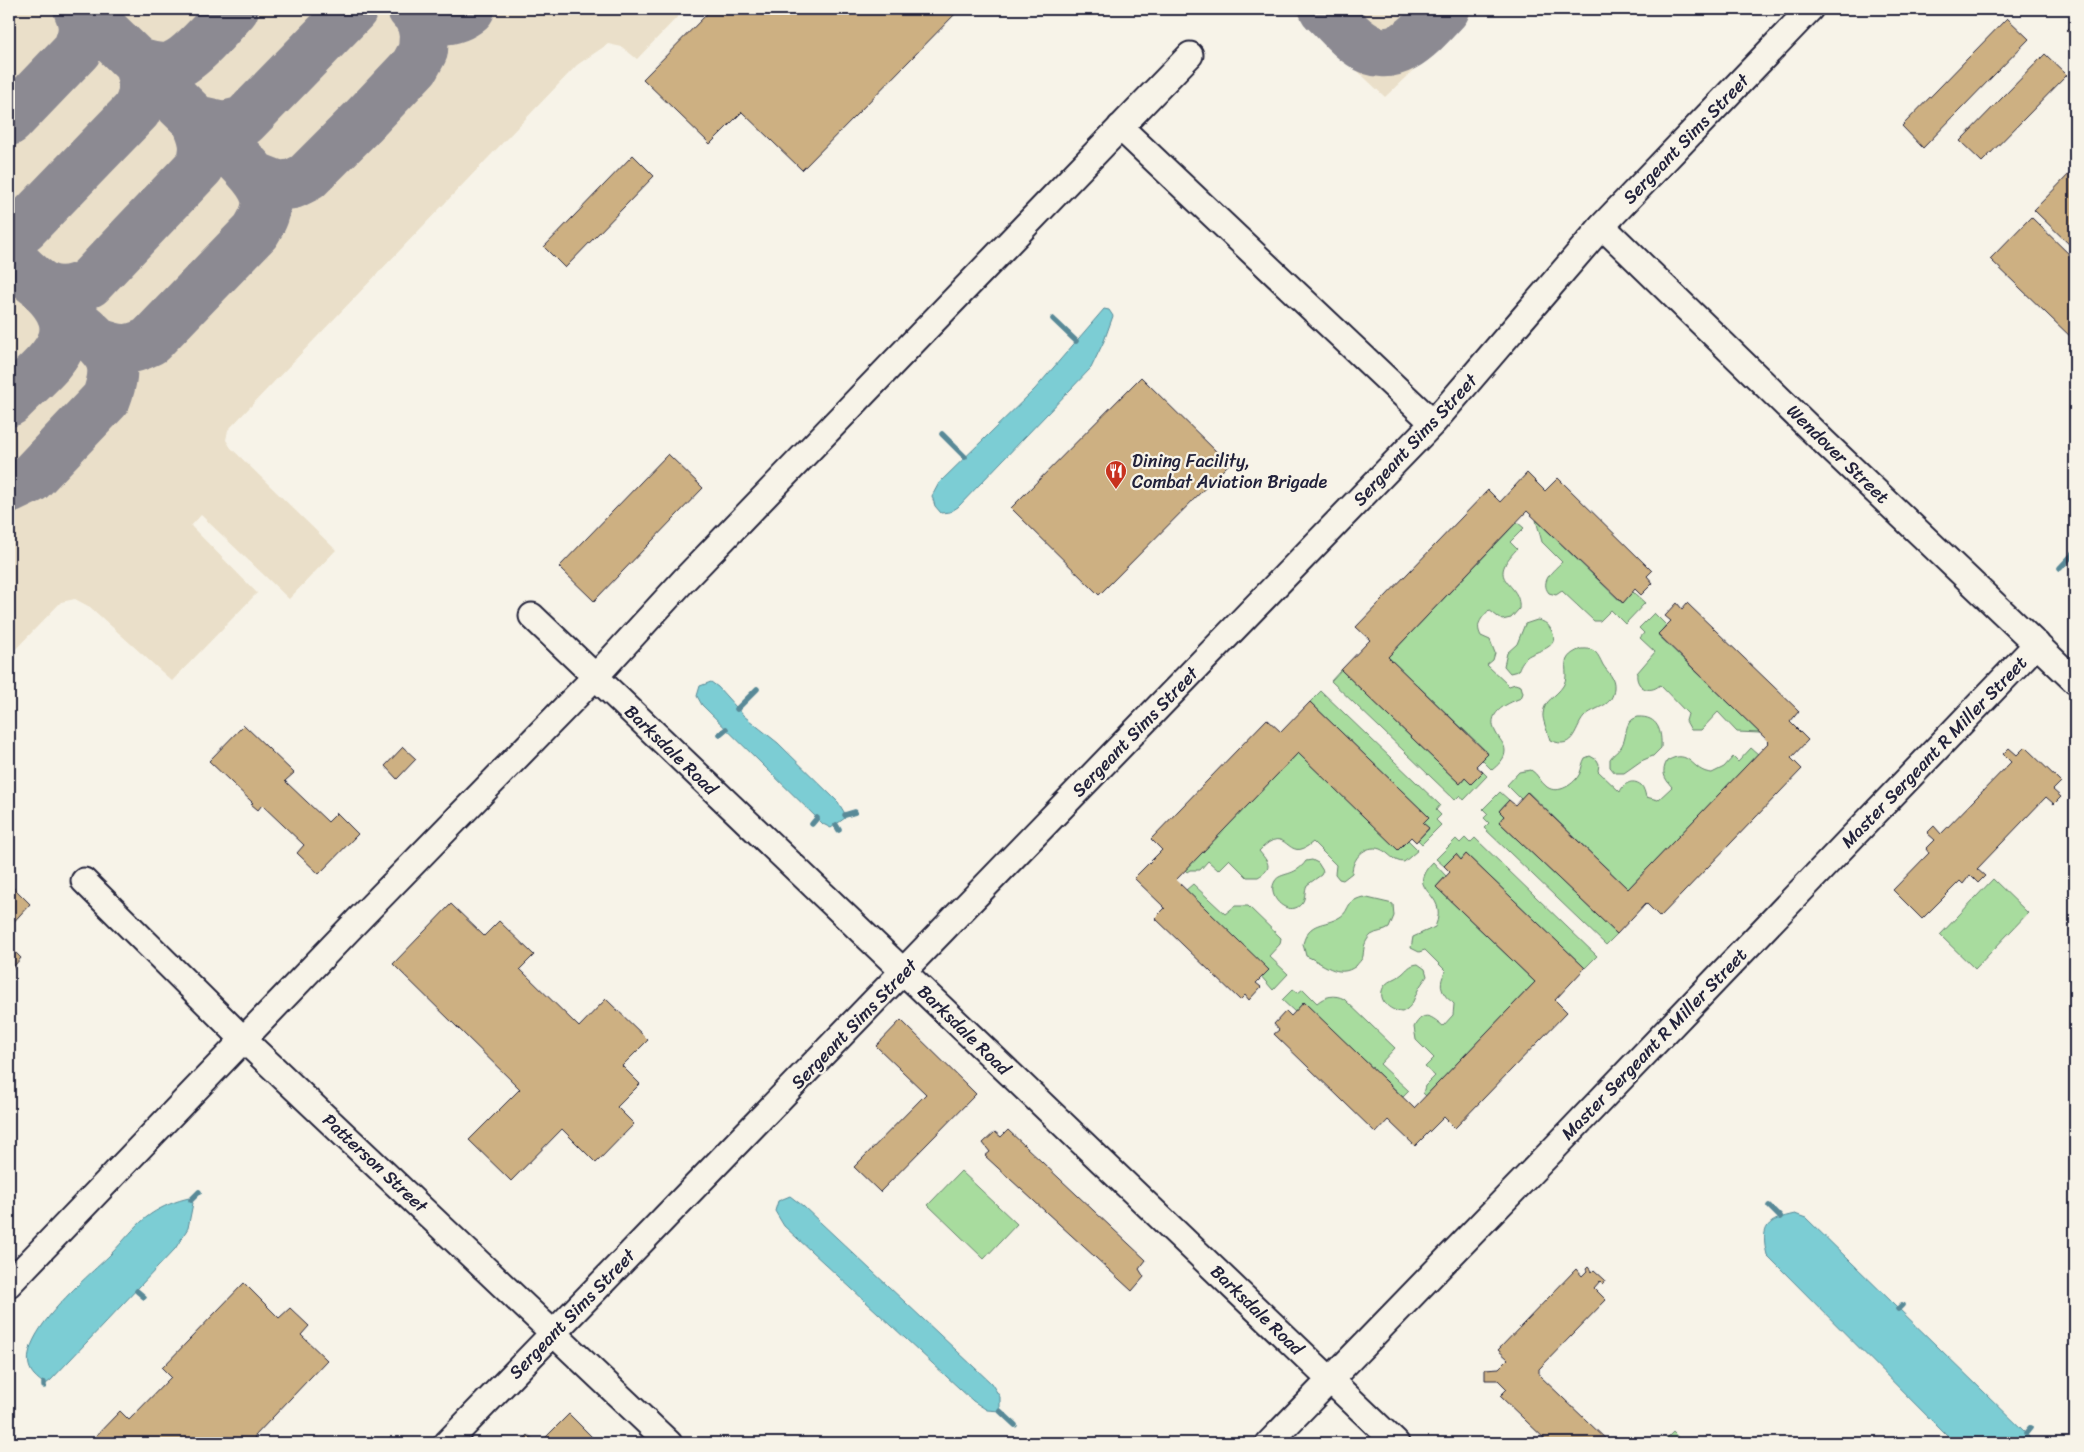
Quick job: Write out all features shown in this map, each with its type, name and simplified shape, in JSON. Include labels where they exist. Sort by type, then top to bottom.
[{"type":"street","name":"Sergeant Sims Street","points":[[447,1443],[1433,423],[1602,226],[1810,9]]},
{"type":"street","points":[[9,1284],[243,1039],[595,677],[691,573],[1190,54]]},
{"type":"street","points":[[1120,127],[1433,423]]},
{"type":"street","name":"Wendover Street","points":[[1602,226],[1824,442],[2075,681]]},
{"type":"street","name":"Barksdale Road","points":[[532,616],[1396,1443]]},
{"type":"street","name":"Master Sergeant R Miller Street","points":[[1268,1443],[1554,1149],[2037,644]]},
{"type":"street","name":"Patterson Street","points":[[84,881],[243,1039],[668,1443]]},
{"type":"shaded area","points":[[9,9],[685,9],[637,59],[622,47],[608,44],[577,65],[228,430],[226,440],[231,448],[336,550],[289,599],[201,515],[191,526],[257,593],[172,681],[90,607],[75,599],[61,602],[9,656]]},
{"type":"shaded area","points":[[1292,9],[1477,9],[1385,97]]},
{"type":"green space","points":[[1536,520],[1622,603],[1633,592],[1645,603],[1625,624],[1611,610],[1600,621],[1594,621],[1562,591],[1556,595],[1549,593],[1546,589],[1547,580],[1562,562],[1542,542]]},
{"type":"green space","points":[[1517,522],[1524,528],[1510,542],[1517,549],[1507,560],[1503,569],[1503,576],[1515,592],[1519,609],[1511,618],[1502,620],[1489,610],[1481,619],[1479,625],[1481,636],[1490,640],[1495,653],[1493,660],[1487,665],[1509,686],[1515,684],[1521,686],[1523,693],[1521,698],[1509,703],[1495,715],[1493,726],[1505,748],[1505,754],[1499,764],[1492,770],[1482,760],[1488,753],[1388,657]]},
{"type":"green space","points":[[1654,613],[1666,625],[1658,635],[1760,733],[1737,732],[1718,712],[1701,730],[1691,730],[1686,721],[1688,714],[1660,685],[1651,689],[1640,686],[1637,673],[1655,652],[1640,638],[1644,633],[1639,628]]},
{"type":"green space","points":[[1537,620],[1545,622],[1549,626],[1553,635],[1551,645],[1527,657],[1522,662],[1518,671],[1510,673],[1504,666],[1507,653],[1517,644],[1525,624]]},
{"type":"green space","points":[[1581,649],[1590,649],[1597,654],[1612,678],[1614,684],[1613,694],[1608,703],[1590,712],[1582,719],[1570,740],[1565,743],[1559,743],[1550,740],[1543,719],[1544,709],[1563,686],[1568,657]]},
{"type":"green space","points":[[1341,670],[1460,784],[1465,778],[1471,784],[1483,772],[1487,776],[1464,800],[1460,795],[1455,800],[1331,681]]},
{"type":"green space","points":[[1321,691],[1440,805],[1436,810],[1441,815],[1436,820],[1441,825],[1422,844],[1418,840],[1429,829],[1423,823],[1429,817],[1310,702]]},
{"type":"green space","points":[[1638,717],[1650,719],[1657,726],[1661,736],[1661,748],[1653,756],[1641,761],[1624,773],[1615,773],[1610,767],[1610,759],[1621,747],[1630,722]]},
{"type":"green space","points":[[1751,748],[1758,754],[1628,889],[1528,792],[1521,799],[1507,785],[1519,772],[1531,770],[1547,787],[1556,790],[1561,789],[1578,777],[1585,758],[1590,756],[1597,760],[1599,764],[1598,771],[1620,792],[1626,784],[1634,782],[1642,786],[1646,797],[1658,800],[1672,787],[1664,775],[1667,761],[1675,757],[1686,758],[1699,769],[1712,773],[1724,767],[1733,757],[1738,762]]},
{"type":"green space","points":[[1298,753],[1398,849],[1408,840],[1418,850],[1404,862],[1400,862],[1380,849],[1369,849],[1360,854],[1354,863],[1352,873],[1343,880],[1339,879],[1335,874],[1336,865],[1313,842],[1304,848],[1297,849],[1276,840],[1269,842],[1259,851],[1265,858],[1268,868],[1258,877],[1247,877],[1229,859],[1218,870],[1208,861],[1200,870],[1190,870],[1187,872],[1185,870]]},
{"type":"green space","points":[[1500,792],[1509,800],[1499,811],[1504,816],[1499,822],[1617,934],[1606,945],[1484,828],[1489,823],[1484,818],[1488,814],[1483,809]]},
{"type":"green space","points":[[1465,838],[1470,843],[1475,838],[1597,956],[1585,968],[1466,854],[1461,860],[1455,855],[1444,866],[1436,859],[1456,839],[1460,843]]},
{"type":"green space","points":[[1312,860],[1318,863],[1323,871],[1321,875],[1307,885],[1302,903],[1291,909],[1280,904],[1273,893],[1273,887],[1277,878],[1297,870],[1306,861]]},
{"type":"green space","points":[[1433,862],[1446,876],[1436,887],[1535,982],[1426,1096],[1423,1093],[1425,1086],[1435,1076],[1425,1067],[1434,1058],[1416,1040],[1414,1027],[1425,1016],[1432,1018],[1443,1026],[1453,1015],[1454,1004],[1446,997],[1441,986],[1446,971],[1425,950],[1419,952],[1411,948],[1413,937],[1435,927],[1438,915],[1437,906],[1422,880],[1425,872]]},
{"type":"green space","points":[[1993,879],[2028,913],[1975,969],[1940,935]]},
{"type":"green space","points":[[1193,884],[1225,914],[1235,906],[1248,906],[1281,938],[1280,944],[1269,956],[1288,974],[1273,990],[1186,890]]},
{"type":"green space","points":[[1363,897],[1393,904],[1394,916],[1389,928],[1371,935],[1356,966],[1349,970],[1336,971],[1306,956],[1303,944],[1309,931],[1318,925],[1340,917],[1353,901]]},
{"type":"green space","points":[[1418,964],[1425,969],[1427,976],[1412,1003],[1402,1012],[1392,1009],[1385,1003],[1382,990],[1385,985],[1400,976],[1411,966]]},
{"type":"green space","points":[[1293,989],[1298,993],[1303,989],[1317,1003],[1330,996],[1344,999],[1395,1048],[1380,1064],[1409,1091],[1403,1097],[1304,1003],[1295,1012],[1282,1000]]},
{"type":"green space","points":[[961,1171],[1017,1224],[984,1259],[928,1205]]},
{"type":"green space","points":[[1673,1432],[1684,1443],[1662,1443]]},
{"type":"water","points":[[1104,309],[1109,310],[1113,316],[1091,368],[958,507],[950,512],[941,513],[935,506],[932,496],[939,483],[1035,389]]},
{"type":"water","points":[[711,682],[718,687],[744,716],[778,743],[838,802],[845,818],[831,828],[823,824],[702,705],[697,696],[700,686]]},
{"type":"water","points":[[790,1196],[803,1206],[991,1383],[1000,1397],[1000,1411],[987,1410],[973,1401],[784,1226],[775,1211],[778,1201]]},
{"type":"water","points":[[189,1198],[193,1203],[188,1228],[175,1249],[51,1380],[46,1384],[34,1375],[28,1361],[31,1346],[40,1328],[54,1310],[145,1218],[165,1206]]},
{"type":"water","points":[[1795,1214],[1806,1218],[2026,1433],[2033,1443],[1954,1443],[1767,1255],[1764,1237],[1768,1226],[1778,1219]]},
{"type":"building","points":[[712,9],[960,9],[802,170],[742,112],[710,144],[643,79]]},
{"type":"building","points":[[2007,18],[2029,39],[1923,148],[1902,126]]},
{"type":"building","points":[[2075,22],[2075,38],[2067,30]]},
{"type":"building","points":[[2045,54],[2067,75],[1982,162],[1960,141]]},
{"type":"building","points":[[633,155],[654,176],[565,268],[544,247]]},
{"type":"building","points":[[2075,168],[2075,250],[2034,210]]},
{"type":"building","points":[[2031,217],[2075,260],[2075,341],[1990,259]]},
{"type":"building","name":"Dining Facility, Combat Aviation Brigade","points":[[1141,377],[1229,464],[1099,595],[1011,508]]},
{"type":"building","points":[[668,454],[703,488],[594,601],[559,567]]},
{"type":"building","points":[[1527,473],[1545,491],[1558,478],[1652,571],[1647,576],[1653,583],[1641,595],[1635,589],[1623,603],[1527,511],[1388,657],[1488,754],[1476,766],[1483,772],[1471,784],[1465,778],[1460,784],[1341,670],[1370,640],[1356,627],[1488,490],[1500,502]]},
{"type":"building","points":[[1677,603],[1682,609],[1687,603],[1799,711],[1790,722],[1808,740],[1791,758],[1802,769],[1660,917],[1646,903],[1617,934],[1499,822],[1504,816],[1499,811],[1509,800],[1515,805],[1527,792],[1628,889],[1769,742],[1658,634],[1671,621],[1665,616]]},
{"type":"building","points":[[1310,702],[1429,817],[1423,823],[1429,828],[1416,842],[1411,837],[1398,850],[1298,753],[1176,880],[1269,970],[1256,983],[1261,987],[1249,1000],[1245,995],[1240,1000],[1155,918],[1165,908],[1134,878],[1162,850],[1151,839],[1267,719],[1281,732]]},
{"type":"building","points":[[244,725],[294,773],[285,781],[328,822],[337,813],[358,834],[319,874],[297,853],[304,845],[262,805],[258,810],[251,804],[253,803],[209,761]]},
{"type":"building","points":[[403,747],[416,759],[397,779],[385,766]]},
{"type":"building","points":[[2025,747],[2061,782],[2053,790],[2061,797],[2054,804],[2046,797],[1977,869],[1985,876],[1978,883],[1970,875],[1963,884],[1960,881],[1922,919],[1893,890],[1929,853],[1926,849],[1935,840],[1927,833],[1934,826],[1941,834],[2011,762],[2003,754],[2009,748],[2017,755]]},
{"type":"building","points":[[1456,854],[1461,860],[1466,854],[1585,968],[1555,1000],[1567,1012],[1455,1128],[1444,1117],[1415,1146],[1388,1120],[1376,1133],[1274,1034],[1279,1030],[1274,1024],[1286,1011],[1291,1016],[1304,1002],[1414,1108],[1535,982],[1436,887],[1450,872],[1444,866]]},
{"type":"building","points":[[9,883],[30,904],[9,927]]},
{"type":"building","points":[[451,904],[484,936],[499,921],[534,955],[520,969],[579,1027],[606,999],[648,1040],[622,1066],[640,1084],[617,1107],[634,1124],[596,1163],[562,1129],[511,1181],[469,1140],[520,1089],[393,964]]},
{"type":"building","points":[[9,946],[21,958],[9,972]]},
{"type":"building","points":[[901,1020],[976,1094],[880,1192],[854,1167],[926,1094],[876,1046]]},
{"type":"building","points":[[1008,1130],[1146,1260],[1139,1269],[1144,1277],[1132,1291],[985,1156],[990,1152],[983,1143],[995,1132],[1001,1137]]},
{"type":"building","points":[[1588,1267],[1592,1272],[1594,1270],[1605,1280],[1603,1284],[1600,1281],[1594,1288],[1606,1300],[1539,1369],[1539,1375],[1610,1443],[1549,1443],[1500,1396],[1507,1389],[1498,1380],[1485,1380],[1485,1369],[1499,1368],[1508,1359],[1498,1350],[1576,1269],[1582,1276]]},
{"type":"building","points":[[244,1283],[279,1318],[290,1308],[309,1326],[301,1335],[327,1360],[254,1437],[261,1443],[89,1443],[120,1411],[129,1420],[171,1377],[162,1368]]},
{"type":"building","points":[[569,1414],[596,1441],[593,1443],[540,1443]]},
{"type":"building","points":[[528,1435],[537,1443],[520,1443]]},
{"type":"waterway","points":[[1053,319],[1076,341]]},
{"type":"waterway","points":[[942,434],[965,457]]},
{"type":"waterway","points":[[2060,568],[2075,552]]},
{"type":"waterway","points":[[737,709],[757,689]]},
{"type":"waterway","points":[[720,734],[726,729]]},
{"type":"waterway","points":[[845,815],[855,812]]},
{"type":"waterway","points":[[812,824],[817,818]]},
{"type":"waterway","points":[[836,825],[839,830]]},
{"type":"waterway","points":[[191,1200],[199,1192]]},
{"type":"waterway","points":[[1769,1206],[1780,1217]]},
{"type":"waterway","points":[[137,1291],[144,1297]]},
{"type":"waterway","points":[[1898,1309],[1902,1305]]},
{"type":"waterway","points":[[1000,1411],[1015,1425]]},
{"type":"waterway","points":[[2026,1433],[2030,1428]]},
{"type":"taxiway","points":[[9,121],[77,50],[83,29],[78,9]]},
{"type":"taxiway","points":[[82,9],[196,120],[223,126],[244,121],[353,9]]},
{"type":"taxiway","points":[[9,231],[24,227],[136,111],[143,93],[142,76],[138,63],[164,68],[180,62],[205,41],[234,9]]},
{"type":"taxiway","points":[[412,9],[418,14],[441,20],[464,14],[470,9]]},
{"type":"taxiway","points":[[1324,9],[1346,32],[1361,44],[1374,51],[1386,52],[1397,50],[1408,44],[1445,9]]},
{"type":"taxiway","points":[[256,177],[279,186],[293,184],[307,177],[362,122],[415,66],[423,51],[424,35],[422,24],[416,12]]},
{"type":"taxiway","points":[[9,256],[27,274],[44,287],[64,291],[89,283],[200,166],[204,143],[196,120]]},
{"type":"taxiway","points":[[101,344],[126,349],[137,347],[150,341],[256,231],[262,219],[266,207],[266,198],[262,188],[236,156],[196,120]]},
{"type":"taxiway","points":[[9,402],[48,363],[58,350],[63,337],[64,323],[58,307],[44,290]]},
{"type":"taxiway","points":[[9,489],[30,479],[106,399],[112,376],[110,359],[100,344],[83,328]]},
{"type":"place","name":"Dining Facility, Combat Aviation Brigade","points":[[1116,490]]}]
